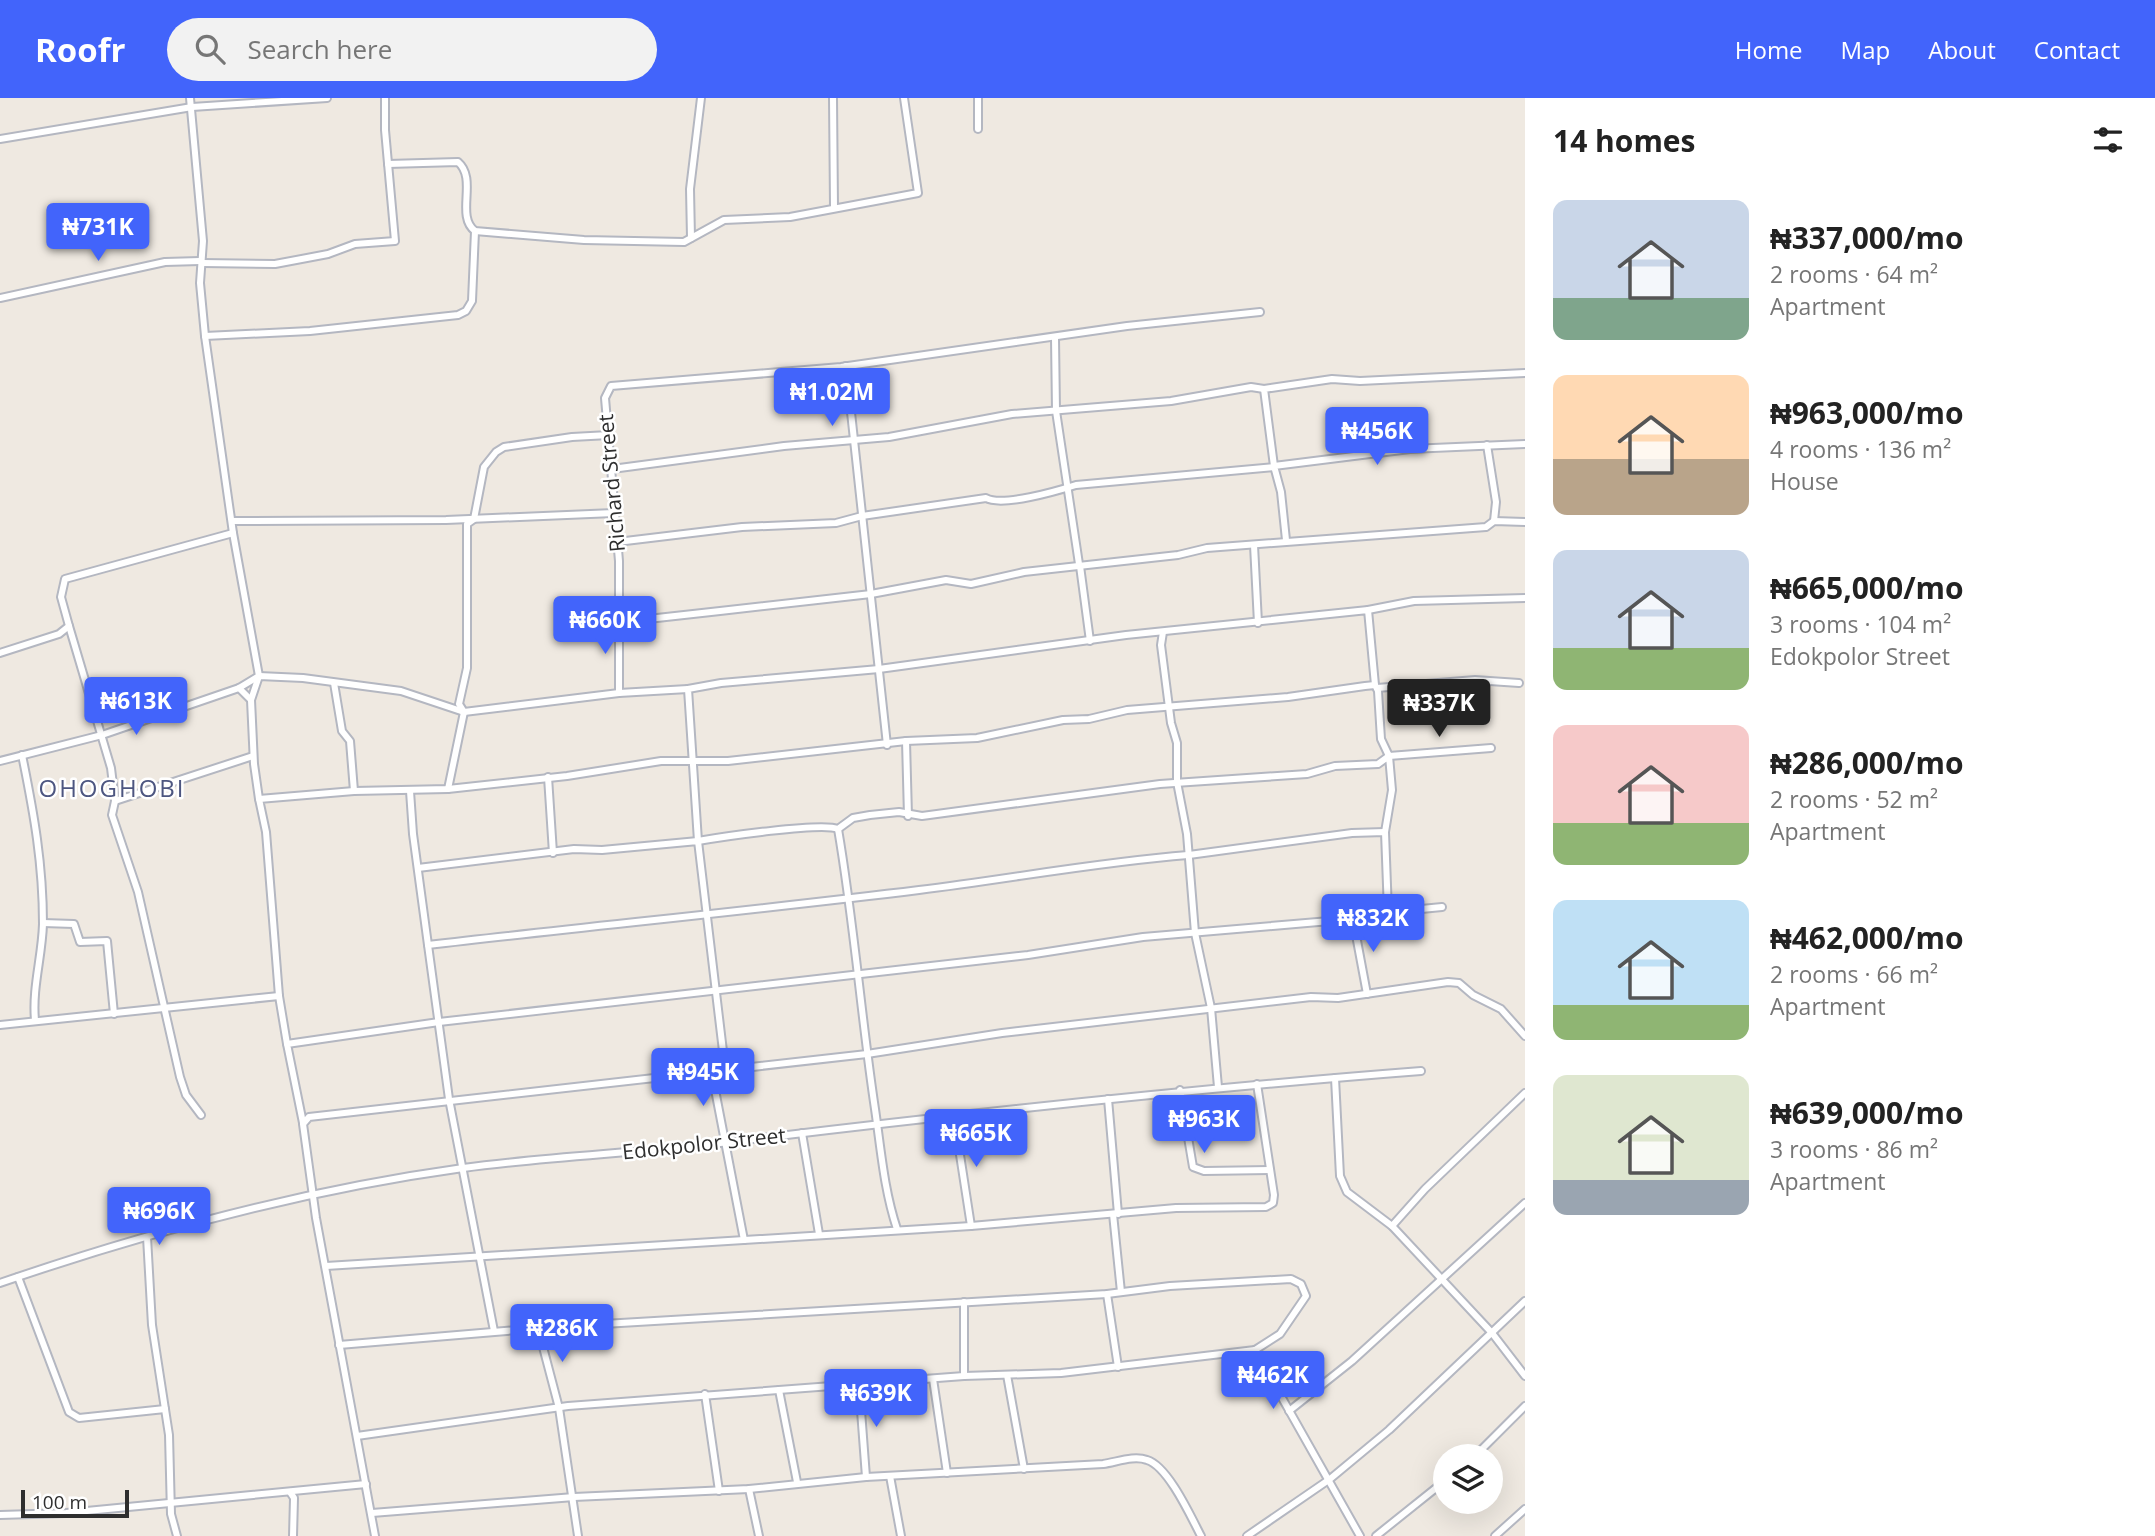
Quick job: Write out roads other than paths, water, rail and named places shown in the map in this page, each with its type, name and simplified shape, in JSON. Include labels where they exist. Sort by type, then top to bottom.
[{"type":"street","points":[[190,98],[203,240],[200,283],[205,336],[233,533],[259,677],[251,699],[253,756],[266,832],[279,996],[375,1536]]},
{"type":"street","points":[[0,139],[192,107],[327,98]]},
{"type":"street","points":[[0,298],[165,262],[275,264],[328,254],[355,244],[394,242],[396,239],[388,164],[385,98]]},
{"type":"street","points":[[691,238],[690,189],[701,98]]},
{"type":"street","points":[[833,98],[834,207]]},
{"type":"street","points":[[475,231],[637,243],[684,242],[724,220],[790,217],[918,193],[904,98]]},
{"type":"street","points":[[978,98],[978,129]]},
{"type":"street","points":[[205,336],[310,331],[458,315],[466,311],[471,301],[475,231],[468,223],[465,171],[458,162],[388,164]]},
{"type":"street","points":[[887,745],[846,366],[1127,326],[1261,312]]},
{"type":"street","points":[[1055,338],[1056,411],[1090,641]]},
{"type":"street","name":"Richard Street","points":[[619,693],[617,542],[605,398],[614,384],[661,384],[744,373],[846,366]]},
{"type":"street","points":[[612,468],[783,446],[855,441],[966,425],[1012,414],[1171,401],[1251,387],[1264,389],[1332,379],[1360,381],[1525,373]]},
{"type":"street","points":[[1264,389],[1286,540]]},
{"type":"street","points":[[448,789],[464,712],[459,704],[467,668],[467,524],[474,519],[484,467],[496,452],[504,447],[572,437],[609,435]]},
{"type":"street","points":[[617,542],[742,527],[836,523],[862,516],[943,503],[971,503],[986,498],[993,502],[1068,487],[1235,468],[1274,467],[1410,449],[1525,444]]},
{"type":"street","points":[[1487,445],[1496,502],[1493,522]]},
{"type":"street","points":[[232,521],[474,519],[614,513]]},
{"type":"street","points":[[618,618],[651,619],[871,594],[946,580],[971,584],[1080,565],[1178,555],[1207,548],[1486,527],[1493,522],[1525,522]]},
{"type":"street","points":[[201,1115],[186,1095],[180,1077],[138,892],[112,815],[115,801],[111,768],[61,597],[65,579],[233,533]]},
{"type":"street","points":[[1254,545],[1258,623]]},
{"type":"street","points":[[0,761],[102,735],[239,688],[259,677],[401,691],[464,712],[619,693],[688,689],[721,683],[879,669],[939,658],[976,657],[1163,632],[1368,610],[1414,601],[1525,598]]},
{"type":"street","points":[[1368,610],[1381,739],[1389,756],[1392,790],[1385,832],[1388,912]]},
{"type":"street","points":[[0,653],[59,634],[69,626]]},
{"type":"street","points":[[1163,632],[1161,645],[1171,723],[1177,743],[1177,782],[1189,855],[1195,933],[1212,1008],[1218,1087]]},
{"type":"street","points":[[259,799],[354,791],[448,789],[661,761],[692,762],[887,745],[906,741],[977,738],[1054,721],[1089,719],[1127,709],[1376,686],[1475,680],[1519,682]]},
{"type":"street","points":[[334,683],[342,731],[350,741],[354,791]]},
{"type":"street","points":[[239,688],[251,699]]},
{"type":"street","points":[[688,689],[698,841],[713,992],[725,1068]]},
{"type":"street","points":[[906,741],[908,816]]},
{"type":"street","points":[[838,829],[853,818],[899,812],[908,816],[1177,782],[1307,774],[1335,766],[1378,764],[1389,756],[1492,748]]},
{"type":"street","points":[[22,755],[40,836],[43,923],[34,991],[35,1020]]},
{"type":"street","points":[[115,801],[253,756]]},
{"type":"street","points":[[548,777],[553,853]]},
{"type":"street","points":[[410,791],[449,1099],[465,1168],[494,1331]]},
{"type":"street","points":[[418,868],[698,841],[808,827],[831,826],[838,829]]},
{"type":"street","points":[[838,829],[850,898],[856,976],[888,1200],[897,1229]]},
{"type":"street","points":[[428,945],[1009,879],[1341,834],[1385,832]]},
{"type":"street","points":[[287,1044],[439,1022],[1083,948],[1143,937],[1353,919],[1388,912],[1443,907]]},
{"type":"street","points":[[1353,919],[1367,994]]},
{"type":"street","points":[[43,923],[74,925],[80,942],[107,941],[114,1014]]},
{"type":"street","points":[[303,1123],[309,1116],[449,1099],[867,1054],[1002,1033],[1212,1008],[1460,983],[1473,995],[1501,1009],[1525,1037]]},
{"type":"street","points":[[0,1025],[279,996]]},
{"type":"street","points":[[711,1069],[723,1143],[744,1240]]},
{"type":"street","name":"Edokpolor Street","points":[[0,1283],[147,1237],[314,1192],[465,1168],[723,1143],[1180,1090],[1420,1071]]},
{"type":"street","points":[[1335,1078],[1340,1176],[1347,1192],[1392,1226],[1492,1334],[1525,1376]]},
{"type":"street","points":[[326,1266],[971,1226],[1176,1208],[1266,1207],[1273,1203],[1274,1195],[1257,1084]]},
{"type":"street","points":[[1180,1090],[1193,1167],[1204,1171],[1270,1170]]},
{"type":"street","points":[[1392,1226],[1425,1189],[1525,1093]]},
{"type":"street","points":[[1108,1099],[1121,1292]]},
{"type":"street","points":[[954,1116],[971,1226]]},
{"type":"street","points":[[802,1133],[819,1234]]},
{"type":"street","points":[[1289,1411],[1352,1361],[1525,1203]]},
{"type":"street","points":[[147,1237],[152,1325],[165,1409],[171,1502],[177,1536]]},
{"type":"street","points":[[18,1277],[69,1412],[79,1418],[165,1409]]},
{"type":"street","points":[[339,1345],[494,1331],[1107,1294],[1279,1279],[1291,1279],[1301,1284],[1306,1296],[1280,1334],[1255,1350],[1118,1367],[705,1394],[559,1408],[357,1436]]},
{"type":"street","points":[[1107,1294],[1118,1367]]},
{"type":"street","points":[[1247,1536],[1330,1479],[1420,1403],[1525,1301]]},
{"type":"street","points":[[964,1302],[964,1376]]},
{"type":"street","points":[[538,1328],[559,1408],[578,1536]]},
{"type":"street","points":[[1255,1350],[1360,1536]]},
{"type":"street","points":[[1007,1375],[1024,1469]]},
{"type":"street","points":[[933,1379],[947,1473]]},
{"type":"street","points":[[859,1384],[866,1477]]},
{"type":"street","points":[[779,1390],[797,1482]]},
{"type":"street","points":[[705,1394],[719,1491]]},
{"type":"street","points":[[1487,1444],[1525,1406]]},
{"type":"street","points":[[372,1513],[574,1497],[749,1489],[797,1482],[890,1475],[1103,1464],[1136,1458],[1149,1460],[1163,1471],[1201,1536]]},
{"type":"street","points":[[890,1475],[901,1536]]},
{"type":"street","points":[[0,1516],[66,1513],[366,1484]]},
{"type":"street","points":[[749,1489],[759,1536]]},
{"type":"street","points":[[1376,1536],[1433,1490]]},
{"type":"street","points":[[290,1492],[295,1498],[293,1536]]},
{"type":"street","points":[[1496,1536],[1525,1508]]},
{"type":"district","name":"OHOGHOBI","points":[[112,789]]}]
